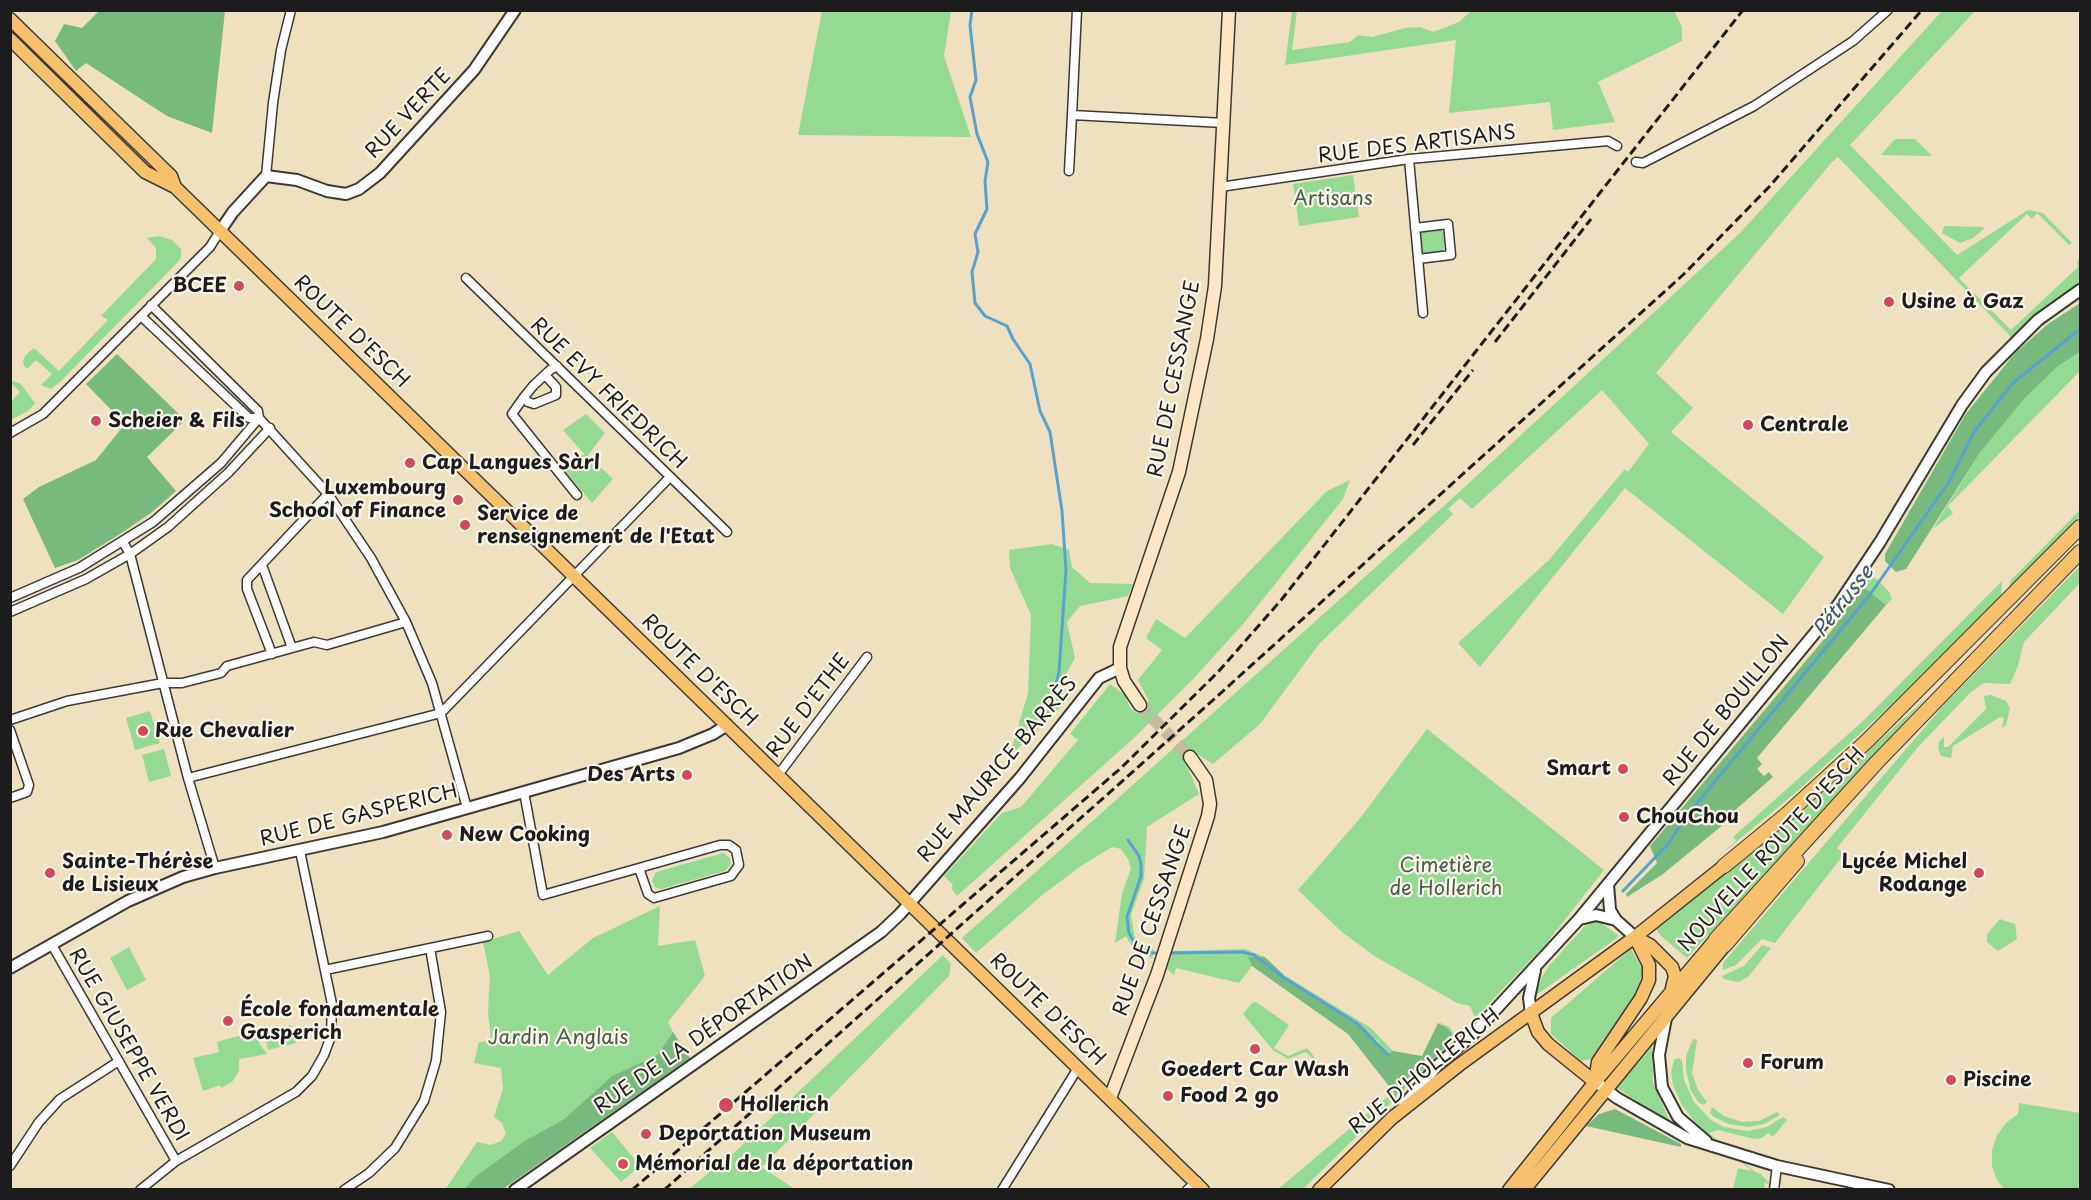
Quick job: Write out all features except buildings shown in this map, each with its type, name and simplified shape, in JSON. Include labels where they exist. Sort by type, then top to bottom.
[{"type":"highway","name":"NOUVELLE ROUTE D'ESCH","points":[[1724,866],[1786,815],[1868,740],[2080,527]]},
{"type":"highway","name":"NOUVELLE ROUTE D'ESCH","points":[[1721,942],[1833,811],[1917,720],[2080,552]]},
{"type":"main road","name":"RUE DE CESSANGE","points":[[1120,668],[1120,647],[1168,507],[1186,442],[1215,286],[1229,10]]},
{"type":"main road","name":"ROUTE D'ESCH","points":[[10,19],[171,176],[175,187]]},
{"type":"main road","name":"ROUTE D'ESCH","points":[[10,39],[145,172],[175,187],[1110,1098],[1199,1188]]},
{"type":"main road","points":[[1120,668],[1127,687],[1140,705]]},
{"type":"main road","name":"RUE DE CESSANGE","points":[[1110,1098],[1163,954],[1210,804],[1206,780],[1190,757]]},
{"type":"main road","name":"NOUVELLE ROUTE D'ESCH","points":[[1531,1013],[1635,937],[1724,866]]},
{"type":"main road","points":[[1635,937],[1650,945],[1672,967],[1675,976],[1666,1018]]},
{"type":"main road","points":[[1600,1086],[1598,1062],[1641,998],[1649,980],[1649,965],[1635,937]]},
{"type":"main road","points":[[1524,1190],[1600,1086],[1666,1018],[1721,942]]},
{"type":"main road","name":"NOUVELLE ROUTE D'ESCH","points":[[1509,1190],[1600,1086],[1672,991],[1721,942]]},
{"type":"main road","points":[[1531,1013],[1538,1032],[1548,1044],[1600,1086]]},
{"type":"main road","name":"RUE D'HOLLERICH","points":[[1319,1190],[1392,1118],[1459,1065],[1531,1013]]},
{"type":"street","points":[[10,433],[43,414],[210,247],[233,212],[266,176],[273,103],[281,50],[291,10]]},
{"type":"street","name":"RUE VERTE","points":[[266,176],[297,180],[327,191],[346,194],[359,189],[380,173],[409,144],[474,70],[515,10]]},
{"type":"street","points":[[1069,171],[1077,10]]},
{"type":"street","points":[[1636,162],[1643,164],[1763,101],[1853,41],[1888,10]]},
{"type":"street","points":[[1072,115],[1224,123]]},
{"type":"street","name":"RUE DES ARTISANS","points":[[1220,187],[1409,159],[1608,141],[1617,146]]},
{"type":"street","points":[[1409,159],[1423,313]]},
{"type":"street","points":[[1415,228],[1448,224],[1451,255],[1418,259]]},
{"type":"street","name":"RUE EVY FRIEDRICH","points":[[466,279],[727,532]]},
{"type":"street","name":"RUE DE BOUILLON","points":[[1392,1118],[1437,1066],[1474,1033],[1579,919],[1838,605],[1880,542],[1962,405],[1986,372],[2038,320],[2080,290]]},
{"type":"street","points":[[151,305],[258,411],[260,418],[328,494],[371,558],[406,622],[432,683],[467,808]]},
{"type":"street","points":[[141,316],[249,418],[260,418]]},
{"type":"street","points":[[557,366],[524,397],[512,414],[577,495]]},
{"type":"street","points":[[524,397],[534,404],[556,395],[556,387],[545,375]]},
{"type":"street","points":[[10,598],[79,568],[123,542],[182,498],[221,463],[260,418]]},
{"type":"street","points":[[10,612],[86,579],[130,554],[192,507],[270,428]]},
{"type":"street","points":[[188,778],[441,713],[670,477]]},
{"type":"street","points":[[272,654],[247,589],[248,580],[328,494]]},
{"type":"street","points":[[123,542],[130,554],[188,778],[215,868]]},
{"type":"street","points":[[262,565],[292,648]]},
{"type":"street","points":[[30,590],[35,603]]},
{"type":"street","points":[[10,720],[67,701],[163,683],[182,683],[221,673],[227,666],[314,642],[327,645],[406,622]]},
{"type":"street","name":"RUE D'ETHE","points":[[778,775],[867,657]]},
{"type":"street","name":"RUE MAURICE BARRÈS","points":[[909,903],[1020,778],[1099,678],[1120,668]]},
{"type":"street","name":"RUE DE GASPERICH","points":[[10,968],[138,896],[215,868],[383,832],[693,744],[727,724]]},
{"type":"street","points":[[10,730],[29,785],[27,792],[10,798]]},
{"type":"street","points":[[524,792],[543,895],[720,845],[729,845],[736,850],[739,865],[731,876],[654,898],[648,894],[639,868]]},
{"type":"street","points":[[140,1190],[176,1161],[279,1103],[312,1076],[324,1055],[331,1036],[332,1004],[300,851]]},
{"type":"street","points":[[1608,884],[1610,910],[1616,920],[1635,937]]},
{"type":"street","name":"RUE DE LA DÉPORTATION","points":[[515,1190],[861,947],[889,925],[909,903]]},
{"type":"street","points":[[1579,919],[1596,915],[1616,920]]},
{"type":"street","points":[[325,970],[488,936]]},
{"type":"street","name":"RUE GIUSEPPE VERDI","points":[[52,945],[176,1161]]},
{"type":"street","points":[[344,1190],[369,1173],[395,1148],[424,1101],[436,1061],[441,1012],[430,948]]},
{"type":"street","points":[[1531,1013],[1529,999],[1536,967]]},
{"type":"street","points":[[1666,1018],[1659,1064],[1665,1096],[1678,1117],[1716,1149]]},
{"type":"street","name":"RUE DE BOUILLON","points":[[1459,1065],[1463,1050],[1474,1033]]},
{"type":"street","points":[[10,1166],[39,1122],[60,1098],[118,1061]]},
{"type":"street","points":[[1002,1190],[1078,1068]]},
{"type":"street","points":[[1600,1086],[1667,1129],[1716,1149],[1777,1166],[1889,1190]]},
{"type":"street","points":[[1774,1190],[1777,1166]]},
{"type":"green space","points":[[1476,10],[1674,11],[1682,27],[1682,41],[1598,82],[1615,122],[1553,130],[1550,102],[1449,113],[1456,40],[1285,65],[1292,11],[1297,11],[1292,50],[1350,42],[1358,35],[1372,37],[1405,28],[1420,27],[1433,32],[1459,22],[1470,12]]},
{"type":"green space","points":[[99,11],[225,11],[212,133],[167,116],[86,63],[76,71],[55,41],[64,24],[82,28]]},
{"type":"green space","points":[[822,11],[951,11],[944,56],[971,137],[798,135]]},
{"type":"green space","points":[[1942,11],[1975,11],[1850,145],[1957,255],[2028,210],[2043,213],[2072,243],[2069,245],[2037,213],[2032,219],[2027,214],[1959,278],[2011,330],[2078,267],[2077,262],[2080,258],[2080,283],[2011,337],[1838,157],[1831,163],[1656,373],[1693,408],[1671,432],[1824,557],[1783,614],[1625,488],[1480,667],[1458,643],[1549,560],[1625,469],[1628,472],[1649,444],[1602,390],[1472,509],[1460,498],[1448,509],[1453,514],[1319,644],[1260,724],[1213,764],[1195,753],[1185,761],[1199,794],[1147,827],[1144,879],[1131,915],[1135,939],[1154,950],[1152,958],[1133,948],[1126,936],[1115,943],[1122,893],[1131,869],[1121,849],[1112,847],[1081,866],[1041,896],[976,953],[962,938],[1445,505],[1740,233]]},
{"type":"green space","points":[[1895,139],[1915,139],[1932,156],[1881,155]]},
{"type":"green space","name":"Artisans","points":[[1353,175],[1359,217],[1299,226],[1293,184]]},
{"type":"green space","points":[[1944,226],[1983,227],[1984,229],[1973,238],[1960,243],[1942,233]]},
{"type":"green space","points":[[1439,228],[1444,232],[1444,250],[1441,253],[1423,254],[1420,234],[1424,230]]},
{"type":"green space","points":[[159,236],[172,240],[181,249],[181,258],[178,262],[60,382],[51,389],[41,385],[52,374],[36,360],[27,369],[23,360],[27,354],[34,348],[59,371],[108,320],[101,316],[156,259],[156,248],[147,238]]},
{"type":"green space","points":[[2080,303],[2080,352],[2058,366],[2024,399],[1979,454],[1906,569],[1896,572],[1885,561],[1885,554],[1965,415],[2015,353],[2048,324]]},
{"type":"green space","points":[[2080,352],[2080,371],[1948,506],[1953,513],[1934,528],[1928,537],[1979,454],[2024,399],[2058,366]]},
{"type":"green space","points":[[117,354],[185,420],[147,457],[176,491],[151,513],[120,534],[78,560],[55,568],[23,499],[39,487],[96,460],[125,424],[86,384]]},
{"type":"green space","points":[[13,381],[21,384],[35,403],[28,411],[11,420],[11,402],[20,392],[11,383]]},
{"type":"green space","points":[[586,414],[605,433],[588,455],[613,479],[592,503],[565,471],[584,454],[563,430]]},
{"type":"green space","points":[[1350,480],[1343,499],[1244,623],[1195,677],[1134,738],[957,896],[951,888],[953,885],[944,876],[1002,813],[1021,807],[1078,740],[1070,734],[1110,684],[1125,695],[1130,708],[1137,713],[1149,701],[1138,680],[1162,650],[1146,638],[1156,619],[1185,638],[1327,491]]},
{"type":"green space","points":[[2080,510],[2080,516],[2008,590],[2011,580]]},
{"type":"green space","points":[[1052,544],[1069,550],[1072,567],[1090,583],[1133,584],[1128,596],[1080,606],[1067,622],[1075,658],[1061,683],[1070,698],[1009,757],[1028,693],[1031,615],[1010,568],[1009,550]]},
{"type":"green space","points":[[2080,566],[2080,583],[2024,642],[2018,666],[2010,684],[1984,683],[1971,692],[1918,747],[1837,848],[1844,854],[1775,943],[1762,939],[1736,965],[1723,970],[1723,963],[1942,707]]},
{"type":"green space","points":[[1870,576],[1877,579],[1889,592],[1892,599],[1886,605],[1863,586]]},
{"type":"green space","points":[[2002,581],[2001,597],[1898,699],[1794,794],[1700,872],[1736,841],[1733,837],[1863,721]]},
{"type":"green space","points":[[1863,586],[1886,605],[1757,758],[1762,764],[1757,769],[1764,776],[1769,772],[1773,777],[1725,819],[1724,824],[1663,874],[1627,897],[1626,894],[1657,863],[1650,846],[1831,631]]},
{"type":"green space","points":[[1991,695],[2006,701],[2010,708],[2006,725],[2002,728],[2004,718],[2000,717],[1953,746],[1951,758],[1941,756],[1938,748],[1939,742],[1944,737],[1944,747],[1948,747],[1986,709],[1984,696]]},
{"type":"green space","points":[[1927,697],[1687,958],[1661,936],[1656,929],[1801,813]]},
{"type":"green space","name":"Rue Chevalier","points":[[150,711],[160,743],[135,750],[126,718]]},
{"type":"green space","name":"Cimetière de Hollerich","points":[[1427,729],[1604,870],[1545,945],[1475,1018],[1470,1006],[1457,1003],[1376,957],[1343,933],[1298,890],[1361,817]]},
{"type":"green space","name":"Rue Chevalier","points":[[164,749],[171,776],[149,782],[142,755]]},
{"type":"green space","points":[[723,853],[730,858],[731,864],[725,871],[661,889],[655,887],[652,881],[656,872]]},
{"type":"green space","name":"Jardin Anglais","points":[[660,906],[658,946],[695,940],[705,976],[668,1022],[673,1032],[657,1055],[612,1076],[564,1119],[526,1140],[477,1175],[464,1189],[445,1190],[477,1142],[491,1145],[501,1141],[506,1134],[502,1123],[494,1117],[503,1089],[501,1068],[474,1063],[479,1042],[491,1041],[488,1011],[490,976],[483,942],[519,931],[548,975],[593,938]]},
{"type":"green space","points":[[2000,919],[2015,924],[2017,939],[1998,951],[1987,942],[1987,934]]},
{"type":"green space","points":[[1598,921],[1618,935],[1617,938],[1536,995],[1542,977],[1549,966],[1585,926]]},
{"type":"green space","points":[[1762,945],[1771,948],[1748,977],[1738,982],[1724,979],[1722,976],[1744,966]]},
{"type":"green space","points":[[129,947],[146,980],[127,990],[110,958]]},
{"type":"green space","points":[[1245,949],[1265,957],[1249,957],[1252,966],[1239,983],[1176,968],[1174,975],[1167,969],[1173,951]]},
{"type":"green space","points":[[1631,949],[1643,970],[1638,989],[1591,1059],[1581,1061],[1551,1034],[1551,1018]]},
{"type":"green space","points":[[943,955],[951,964],[949,976],[762,1167],[793,1188],[689,1189],[737,1150]]},
{"type":"green space","points":[[1248,957],[1265,957],[1284,975],[1283,977],[1358,1024],[1388,1054],[1393,1051],[1422,1056],[1438,1023],[1448,1029],[1454,1038],[1396,1095],[1348,1034],[1252,966]]},
{"type":"green space","points":[[1284,975],[1371,1028],[1393,1051],[1388,1055],[1378,1041],[1283,977]]},
{"type":"green space","points":[[1256,1002],[1289,1025],[1274,1048],[1288,1056],[1307,1048],[1320,1064],[1306,1052],[1288,1059],[1273,1050],[1243,1014],[1252,1003]]},
{"type":"green space","points":[[1439,1022],[1449,1027],[1456,1036],[1455,1040],[1303,1189],[1277,1190],[1393,1092],[1396,1095],[1454,1038]]},
{"type":"green space","points":[[291,1025],[296,1043],[268,1050],[264,1032]]},
{"type":"green space","points":[[256,1031],[259,1043],[267,1054],[239,1059],[239,1071],[232,1082],[221,1088],[220,1085],[203,1091],[193,1058],[219,1052],[217,1042]]},
{"type":"green space","points":[[673,1032],[690,1058],[503,1189],[464,1189],[477,1175],[526,1140],[564,1119],[612,1076],[657,1055]]},
{"type":"green space","points":[[1693,1039],[1697,1040],[1692,1073],[1698,1090],[1707,1102],[1704,1105],[1699,1103],[1691,1091],[1686,1070],[1686,1056]]},
{"type":"green space","points":[[1652,1047],[1653,1083],[1671,1124],[1617,1088]]},
{"type":"green space","points":[[1678,1058],[1682,1060],[1684,1080],[1694,1102],[1711,1120],[1724,1127],[1747,1131],[1767,1127],[1783,1117],[1787,1120],[1773,1137],[1768,1133],[1762,1138],[1754,1139],[1718,1130],[1709,1133],[1755,1172],[1761,1174],[1774,1189],[1765,1182],[1764,1189],[1733,1189],[1738,1168],[1752,1171],[1697,1125],[1682,1105],[1673,1085],[1671,1072],[1674,1060]]},
{"type":"green space","points":[[2019,1103],[2080,1113],[2080,1189],[2004,1189],[1997,1180],[1992,1166],[1992,1150],[1997,1135],[2006,1123],[2018,1114]]},
{"type":"green space","points":[[1712,1107],[1724,1116],[1742,1122],[1759,1121],[1777,1112],[1780,1115],[1764,1124],[1748,1127],[1729,1124],[1714,1117],[1710,1113]]},
{"type":"green space","points":[[1615,1109],[1681,1144],[1681,1147],[1586,1126],[1599,1114]]},
{"type":"green space","points":[[612,1132],[640,1166],[621,1182],[590,1148]]},
{"type":"waterway","points":[[972,10],[970,25],[976,80],[970,97],[977,134],[988,162],[985,181],[987,209],[975,234],[978,252],[972,272],[975,303],[985,316],[1007,326],[1030,364],[1040,411],[1050,432],[1062,511],[1066,570],[1059,672],[1048,715]]},
{"type":"waterway","name":"Pétrusse","points":[[1623,891],[1668,844],[1688,814],[1869,596],[1949,482],[1974,432],[2013,383],[2080,329]]},
{"type":"waterway","points":[[1128,840],[1139,856],[1141,865],[1141,876],[1127,917],[1129,933],[1137,946],[1152,953],[1160,953]]},
{"type":"waterway","points":[[1167,953],[1242,952],[1254,955],[1283,977],[1358,1024],[1388,1055]]},
{"type":"tunnel","points":[[1140,705],[1190,757]]},
{"type":"railway","points":[[632,1190],[1121,768],[1219,671],[1282,599],[1743,10]]},
{"type":"railway","points":[[664,1190],[1212,701],[1684,274],[1769,187],[1922,10]]},
{"type":"railway","points":[[1495,342],[1591,219]]},
{"type":"railway","points":[[1413,445],[1473,370]]},
{"type":"place","name":"BCEE","points":[[239,286]]},
{"type":"place","name":"Usine à Gaz","points":[[1889,302]]},
{"type":"place","name":"Scheier & Fils","points":[[96,421]]},
{"type":"place","name":"Centrale","points":[[1748,425]]},
{"type":"place","name":"Cap Langues Sàrl","points":[[410,463]]},
{"type":"place","name":"Luxembourg School of Finance","points":[[458,500]]},
{"type":"place","name":"Service de renseignement de l'Etat","points":[[465,525]]},
{"type":"place","name":"Rue Chevalier","points":[[143,731]]},
{"type":"place","name":"Smart","points":[[1623,769]]},
{"type":"place","name":"Des Arts","points":[[687,775]]},
{"type":"place","name":"ChouChou","points":[[1624,817]]},
{"type":"place","name":"New Cooking","points":[[447,835]]},
{"type":"place","name":"Sainte-Thérèse de Lisieux","points":[[50,873]]},
{"type":"place","name":"Lycée Michel Rodange","points":[[1979,873]]},
{"type":"place","name":"École fondamentale Gasperich","points":[[228,1021]]},
{"type":"place","name":"Goedert Car Wash","points":[[1255,1049]]},
{"type":"place","name":"Forum","points":[[1748,1063]]},
{"type":"place","name":"Piscine","points":[[1951,1080]]},
{"type":"place","name":"Food 2 go","points":[[1168,1096]]},
{"type":"place","name":"Hollerich","points":[[726,1105]]},
{"type":"place","name":"Deportation Museum","points":[[646,1134]]},
{"type":"place","name":"Mémorial de la déportation","points":[[623,1164]]}]
